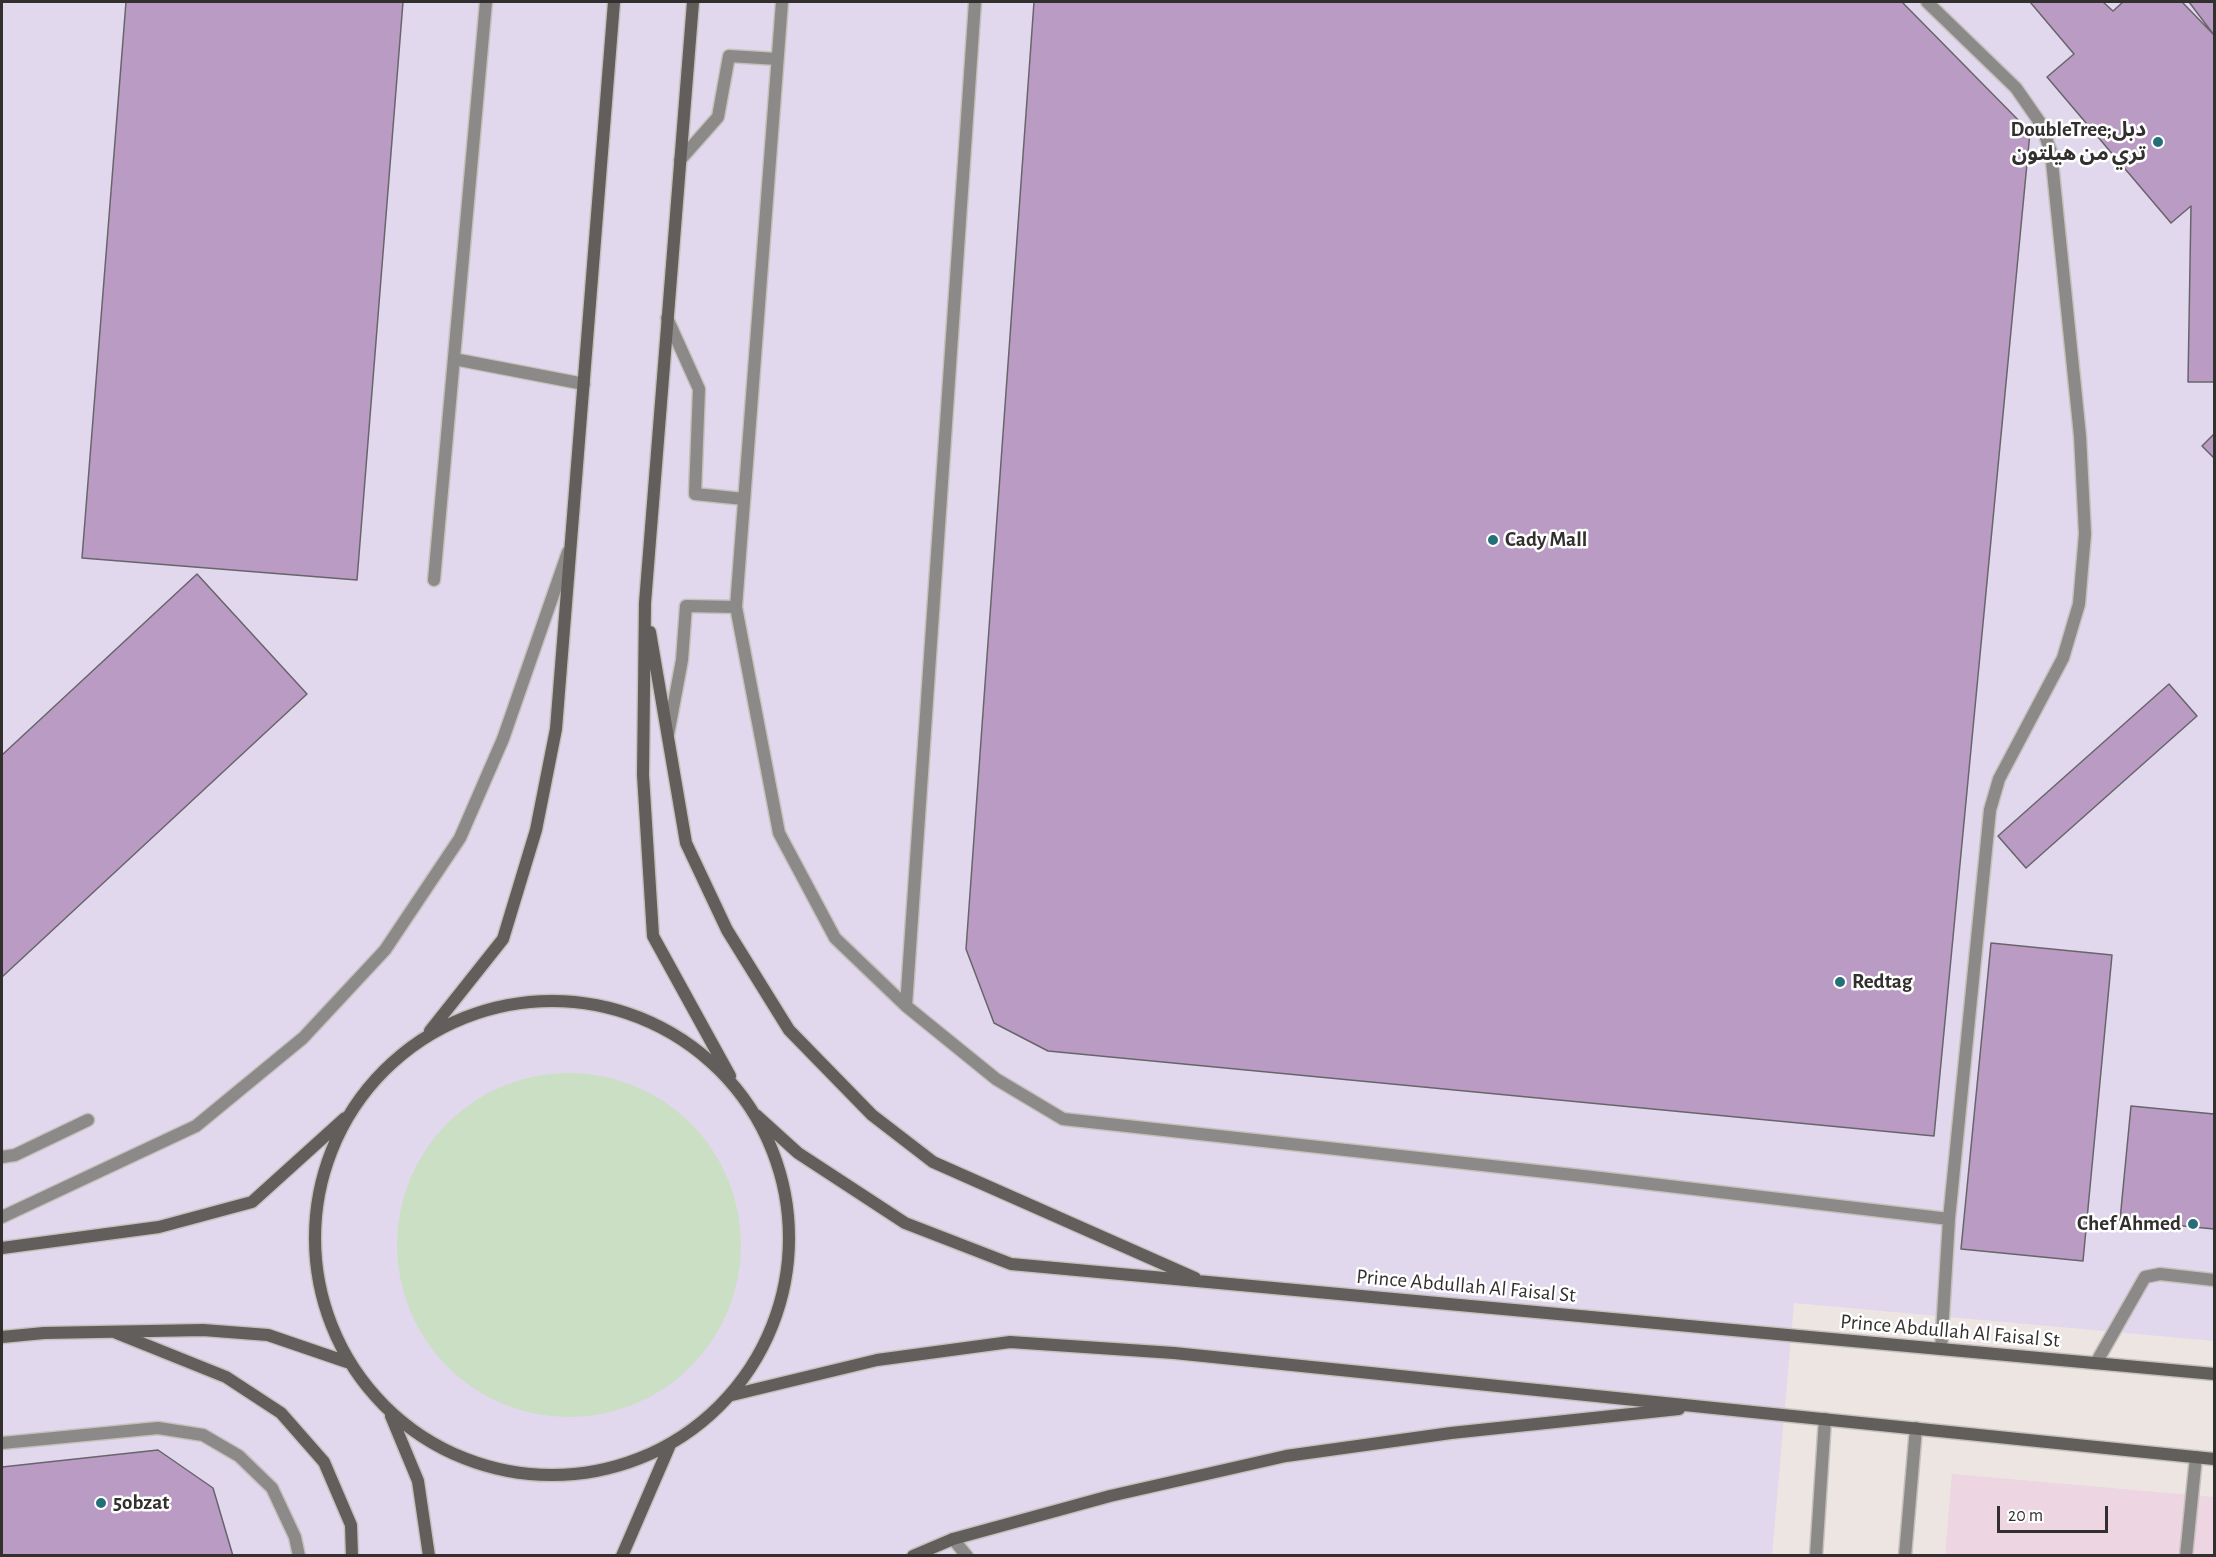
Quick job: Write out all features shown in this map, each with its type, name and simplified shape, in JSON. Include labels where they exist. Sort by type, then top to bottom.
[{"type":"street","points":[[434,580],[486,2]]},
{"type":"street","points":[[2,1248],[159,1227],[252,1202],[348,1115],[384,1069],[429,1033],[503,939],[536,830],[556,729],[573,539],[614,2]]},
{"type":"street","points":[[390,1415],[453,1457],[525,1477],[600,1474],[669,1447],[732,1395],[772,1332],[790,1259],[784,1184],[756,1115],[735,1085],[653,936],[643,775],[645,603],[693,2]]},
{"type":"street","points":[[782,2],[736,607],[779,833],[835,938],[906,1006],[996,1079],[1063,1119],[1949,1219]]},
{"type":"street","points":[[906,1006],[975,2]]},
{"type":"street","points":[[1927,2],[2016,88],[2041,124],[2051,153],[2080,436],[2085,534],[2079,604],[2063,658],[2000,779],[1990,810],[1949,1219],[1941,1349]]},
{"type":"street","points":[[680,160],[718,117],[729,56],[777,59]]},
{"type":"street","points":[[668,318],[699,389],[695,494],[744,499]]},
{"type":"street","points":[[454,358],[584,384]]},
{"type":"street","points":[[2,1217],[196,1126],[303,1038],[385,950],[460,838],[503,739],[573,539]]},
{"type":"street","points":[[645,603],[686,843],[728,930],[789,1030],[863,1107],[933,1162],[1204,1282]]},
{"type":"street","points":[[668,736],[682,660],[686,606],[736,607]]},
{"type":"street","points":[[429,1033],[491,1007],[558,999],[625,1010],[685,1040],[735,1085]]},
{"type":"street","points":[[348,1115],[322,1174],[314,1239],[322,1303],[347,1362],[390,1415],[418,1481],[429,1556]]},
{"type":"street","name":"Prince Abdullah Al Faisal St","points":[[756,1115],[798,1153],[905,1223],[1011,1264],[2214,1374]]},
{"type":"street","points":[[2,1157],[15,1155],[88,1120]]},
{"type":"street","points":[[2096,1363],[2145,1277],[2160,1274],[2214,1280]]},
{"type":"street","points":[[2,1337],[202,1330],[268,1335],[347,1362]]},
{"type":"street","points":[[114,1332],[226,1377],[281,1413],[324,1462],[351,1525],[352,1556]]},
{"type":"street","points":[[732,1395],[877,1360],[1010,1342],[1174,1353],[2214,1459]]},
{"type":"street","points":[[913,1556],[953,1539],[1110,1496],[1286,1456],[1451,1434],[1704,1407]]},
{"type":"street","points":[[1816,1556],[1825,1419]]},
{"type":"street","points":[[2,1443],[158,1428],[202,1435],[239,1456],[272,1488],[295,1537],[299,1556]]},
{"type":"street","points":[[1905,1556],[1916,1428]]},
{"type":"street","points":[[622,1556],[669,1447]]},
{"type":"street","points":[[2186,1556],[2196,1457]]},
{"type":"street","points":[[953,1539],[967,1556]]},
{"type":"shaded area","points":[[2,2],[2214,2],[2214,1341],[1794,1303],[1772,1555],[2,1556]]},
{"type":"shaded area","points":[[1952,1474],[2214,1497],[2214,1555],[1945,1556]]},
{"type":"green space","points":[[569,1073],[603,1076],[635,1086],[665,1102],[691,1123],[712,1149],[728,1179],[738,1211],[741,1245],[738,1279],[728,1311],[712,1341],[691,1367],[665,1388],[635,1404],[603,1414],[569,1417],[535,1414],[503,1404],[473,1388],[447,1367],[426,1341],[410,1311],[400,1279],[397,1245],[400,1211],[410,1179],[426,1149],[447,1123],[473,1102],[503,1086],[535,1076]]},
{"type":"building","points":[[126,2],[403,2],[357,580],[82,558]]},
{"type":"building","name":"Cady Mall","points":[[1034,2],[1902,2],[2030,132],[1934,1136],[1048,1051],[994,1023],[966,949]]},
{"type":"building","name":"DoubleTree;دبل تري من هيلتون","points":[[2030,2],[2103,2],[2113,11],[2123,2],[2182,2],[2214,35],[2214,382],[2188,382],[2191,206],[2171,223],[2047,77],[2074,54]]},
{"type":"building","points":[[2189,2],[2214,2],[2214,35]]},
{"type":"building","points":[[2214,434],[2214,458],[2202,446]]},
{"type":"building","points":[[197,574],[307,694],[2,977],[2,755]]},
{"type":"building","points":[[2169,684],[2197,716],[2026,868],[1998,836]]},
{"type":"building","points":[[1991,943],[2112,955],[2083,1261],[1961,1249]]},
{"type":"building","points":[[2131,1106],[2214,1114],[2214,1229],[2120,1220]]},
{"type":"building","points":[[158,1450],[213,1488],[233,1556],[2,1556],[2,1467]]},
{"type":"place","name":"DoubleTree;دبل تري من هيلتون","points":[[2158,142]]},
{"type":"place","name":"Cady Mall","points":[[1493,540]]},
{"type":"place","name":"Redtag","points":[[1840,982]]},
{"type":"place","name":"Chef Ahmed","points":[[2193,1224]]},
{"type":"place","name":"5obzat","points":[[101,1503]]}]
